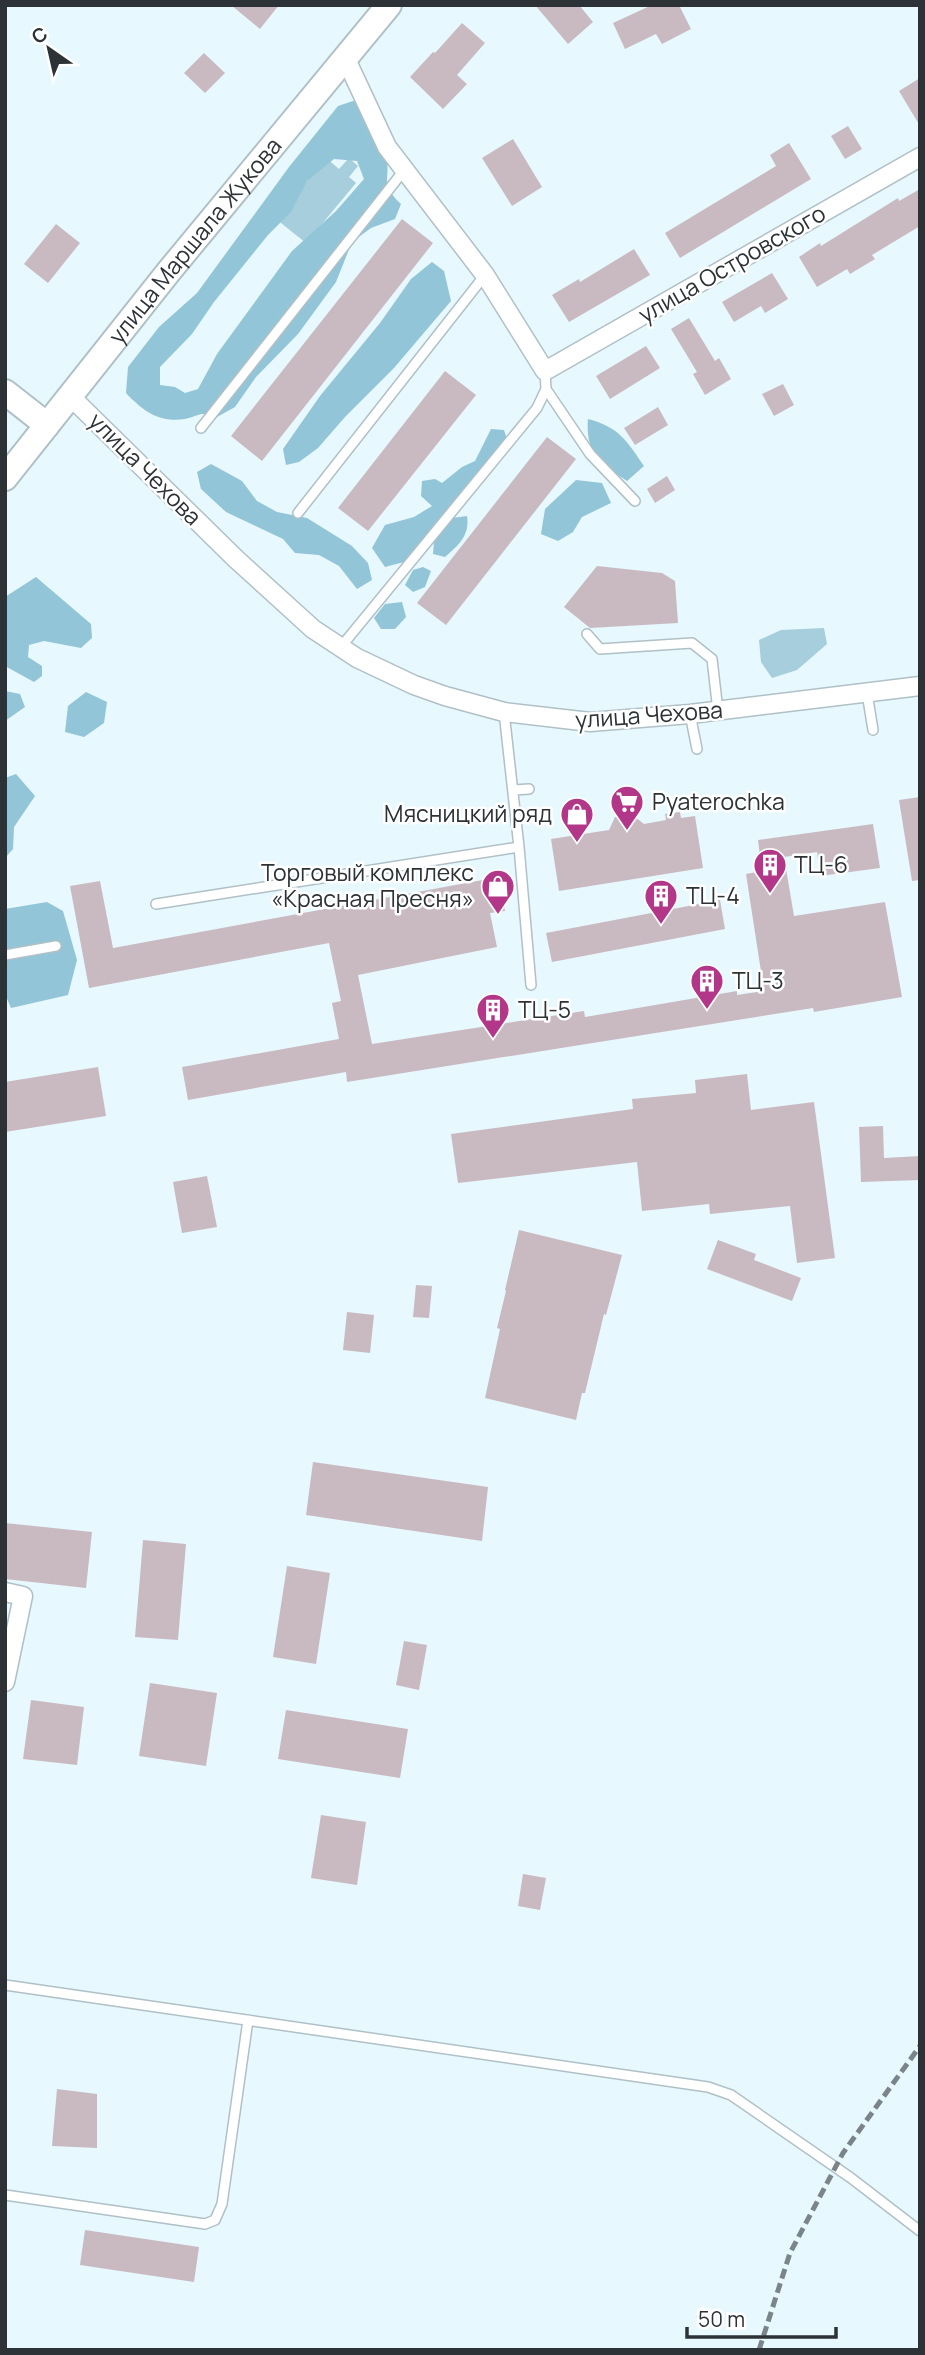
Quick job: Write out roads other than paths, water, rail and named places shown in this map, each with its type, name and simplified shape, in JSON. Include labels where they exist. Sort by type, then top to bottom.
[{"type":"main road","name":"улица Маршала Жукова","points":[[5,478],[170,270],[389,5]]},
{"type":"main road","points":[[5,392],[47,425]]},
{"type":"street","points":[[345,57],[387,147],[485,275],[545,370]]},
{"type":"street","name":"улица Островского","points":[[545,370],[920,157]]},
{"type":"street","name":"улица Чехова","points":[[70,396],[284,604],[340,648],[414,684],[504,712],[590,722],[690,714],[919,687]]},
{"type":"street","points":[[5,1592],[23,1596],[5,1682]]},
{"type":"lane","points":[[201,428],[405,169]]},
{"type":"lane","points":[[298,513],[485,275]]},
{"type":"lane","points":[[340,648],[537,408],[546,389],[545,370]]},
{"type":"lane","points":[[546,389],[590,454],[635,502]]},
{"type":"lane","points":[[587,634],[600,649],[692,643],[712,659],[718,711]]},
{"type":"lane","points":[[867,693],[873,730]]},
{"type":"lane","points":[[504,712],[514,790],[531,985]]},
{"type":"lane","points":[[690,714],[697,749]]},
{"type":"lane","points":[[514,790],[529,789]]},
{"type":"lane","points":[[156,904],[519,847]]},
{"type":"lane","points":[[5,955],[57,946]]},
{"type":"lane","points":[[5,1985],[708,2087],[731,2095],[851,2178],[920,2231]]},
{"type":"lane","points":[[5,2195],[205,2224],[215,2220],[222,2204],[248,2020]]},
{"type":"railway","points":[[759,2350],[790,2253],[843,2153],[920,2046]]},
{"type":"place","name":"Pyaterochka","points":[[627,832]]},
{"type":"place","name":"Мясницкий ряд","points":[[577,844]]},
{"type":"place","name":"ТЦ-6","points":[[770,895]]},
{"type":"place","name":"Торговый комплекс «Красная Пресня»","points":[[498,916]]},
{"type":"place","name":"ТЦ-4","points":[[661,926]]},
{"type":"place","name":"ТЦ-3","points":[[707,1011]]},
{"type":"place","name":"ТЦ-5","points":[[493,1040]]}]
